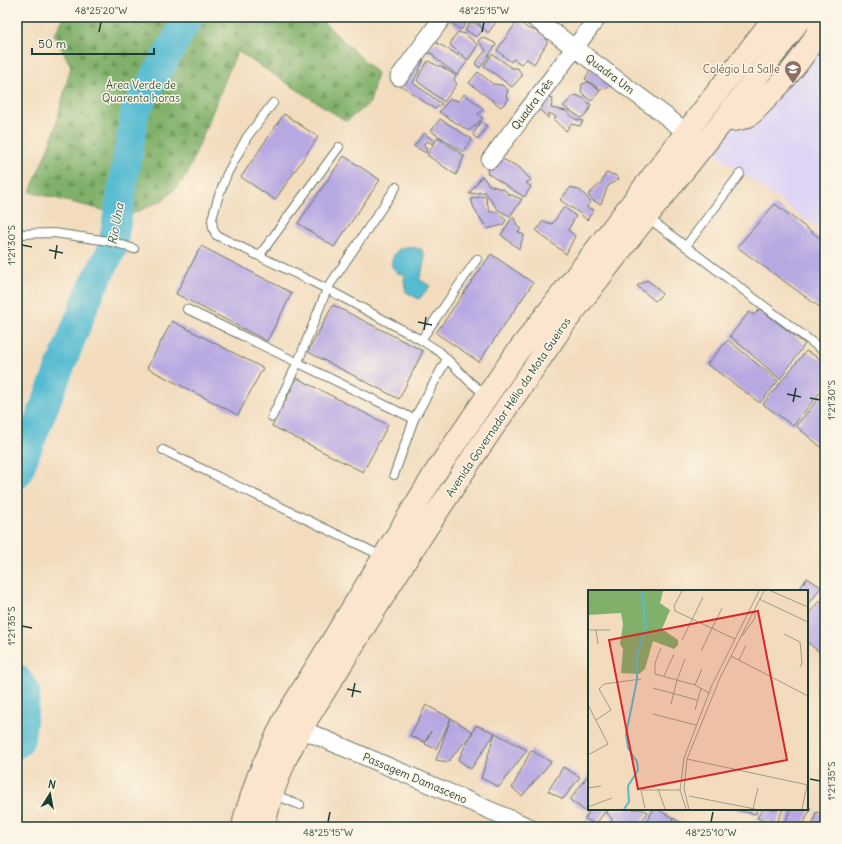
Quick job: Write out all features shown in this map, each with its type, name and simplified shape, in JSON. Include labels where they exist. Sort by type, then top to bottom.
[{"type":"main road","name":"Avenida Governador Hélio da Mota Gueiros","points":[[243,827],[245,816],[258,777],[284,720],[435,473],[515,355],[775,17]]},
{"type":"main road","name":"Avenida Governador Hélio da Mota Gueiros","points":[[263,827],[272,794],[285,760],[301,729],[407,558],[479,448],[564,324],[646,216],[724,120],[801,17]]},
{"type":"main road","points":[[724,120],[740,119],[749,115],[771,94],[792,70],[816,36],[820,26],[821,17]]},
{"type":"street","points":[[398,77],[443,17]]},
{"type":"street","name":"Quadra Um","points":[[533,17],[686,132]]},
{"type":"street","name":"Quadra Três","points":[[490,160],[598,17]]},
{"type":"street","name":"Passagem Damasceno","points":[[301,729],[529,827]]},
{"type":"lane","points":[[273,103],[247,137],[227,174],[212,219],[213,228],[216,234],[327,289],[421,340],[440,352],[470,382],[487,396]]},
{"type":"lane","points":[[259,256],[339,147]]},
{"type":"lane","points":[[686,246],[740,174]]},
{"type":"lane","points":[[272,417],[298,362],[327,289],[396,187]]},
{"type":"lane","points":[[646,216],[825,352]]},
{"type":"lane","points":[[17,234],[54,233],[102,240],[134,249]]},
{"type":"lane","points":[[421,340],[477,259]]},
{"type":"lane","points":[[187,309],[414,420]]},
{"type":"lane","points":[[394,475],[414,420],[447,359]]},
{"type":"lane","points":[[163,450],[384,557]]},
{"type":"lane","points":[[272,794],[300,805]]},
{"type":"shaded area","name":"Colégio La Salle","points":[[811,17],[825,17],[825,234],[710,150]]},
{"type":"green space","name":"Área Verde de Quarenta horas","points":[[64,17],[318,17],[377,73],[370,103],[346,121],[237,51],[186,177],[164,200],[127,216],[30,192],[54,133],[71,66],[54,35]]},
{"type":"water","points":[[404,247],[421,249],[425,256],[419,279],[430,286],[419,299],[406,292],[404,280],[405,274],[398,273],[392,266],[392,259],[395,254],[398,250]]},
{"type":"building","points":[[470,17],[461,30],[445,18]]},
{"type":"building","points":[[500,17],[488,33],[473,18]]},
{"type":"building","points":[[518,20],[527,28],[539,32],[546,38],[547,43],[534,64],[527,59],[521,64],[513,59],[511,62],[497,50]]},
{"type":"building","points":[[472,22],[483,30],[477,37],[465,30]]},
{"type":"building","points":[[458,32],[465,34],[478,45],[468,60],[450,45]]},
{"type":"building","points":[[482,37],[495,43],[496,45],[480,68],[475,64],[486,50],[478,41]]},
{"type":"building","points":[[435,42],[467,62],[457,75],[435,58],[433,54],[426,52]]},
{"type":"building","points":[[492,54],[512,68],[518,68],[522,76],[512,87],[484,66]]},
{"type":"building","points":[[420,55],[424,60],[413,83],[442,104],[435,109],[399,84]]},
{"type":"building","points":[[428,61],[441,66],[456,76],[454,80],[457,84],[444,102],[417,81],[421,71]]},
{"type":"building","points":[[593,65],[613,82],[608,88],[600,89],[585,79]]},
{"type":"building","points":[[478,72],[493,84],[502,85],[508,90],[506,97],[509,99],[501,107],[469,83]]},
{"type":"building","points":[[588,82],[600,91],[591,101],[581,92],[582,84]]},
{"type":"building","points":[[464,94],[484,109],[478,114],[483,118],[469,131],[439,112],[450,99],[459,101]]},
{"type":"building","points":[[575,95],[583,98],[591,105],[589,110],[581,118],[563,106]]},
{"type":"building","points":[[547,97],[553,99],[551,108],[566,111],[575,119],[583,121],[580,126],[571,124],[566,131],[554,120],[556,117],[549,113],[548,118],[537,107]]},
{"type":"building","points":[[284,114],[318,137],[275,200],[241,177]]},
{"type":"building","points":[[440,119],[472,139],[463,152],[431,131]]},
{"type":"building","points":[[481,121],[487,126],[478,140],[473,135]]},
{"type":"building","points":[[424,133],[434,141],[432,144],[428,141],[424,143],[427,150],[426,153],[414,146]]},
{"type":"building","points":[[438,137],[464,156],[456,175],[427,155]]},
{"type":"building","points":[[344,156],[380,180],[334,247],[298,223]]},
{"type":"building","points":[[500,158],[519,167],[531,180],[526,183],[531,187],[524,197],[487,173],[491,164]]},
{"type":"building","points":[[606,173],[615,175],[619,179],[608,186],[601,204],[593,201],[588,195],[601,183]]},
{"type":"building","points":[[482,176],[489,185],[505,190],[508,194],[522,199],[510,216],[498,210],[485,192],[469,194]]},
{"type":"building","points":[[571,187],[581,191],[591,202],[586,207],[594,210],[587,220],[560,200]]},
{"type":"building","points":[[485,196],[490,212],[497,212],[506,220],[503,225],[487,229],[474,208],[471,199]]},
{"type":"building","points":[[775,204],[825,242],[825,311],[737,247]]},
{"type":"building","points":[[564,207],[576,216],[568,230],[575,236],[566,254],[536,231],[543,221],[552,224]]},
{"type":"building","points":[[513,216],[518,227],[521,229],[518,232],[524,235],[519,249],[501,235]]},
{"type":"building","points":[[201,246],[292,293],[267,341],[176,294]]},
{"type":"building","points":[[491,254],[533,283],[479,362],[436,333]]},
{"type":"building","points":[[647,280],[662,294],[655,301],[637,286]]},
{"type":"building","points":[[333,305],[423,351],[399,399],[308,352]]},
{"type":"building","points":[[760,309],[805,344],[780,379],[730,336],[749,312],[754,315]]},
{"type":"building","points":[[172,321],[263,368],[238,415],[147,368]]},
{"type":"building","points":[[728,340],[778,381],[760,403],[707,364]]},
{"type":"building","points":[[806,351],[825,361],[825,386],[793,426],[763,404]]},
{"type":"building","points":[[297,378],[388,425],[363,472],[272,426]]},
{"type":"building","points":[[825,391],[825,442],[821,447],[796,426]]},
{"type":"building","points":[[807,578],[821,587],[808,606],[808,590],[799,590]]},
{"type":"building","points":[[819,601],[825,607],[825,649],[822,654],[808,643],[808,615]]},
{"type":"building","points":[[426,705],[451,718],[436,749],[425,744],[431,731],[425,742],[410,736]]},
{"type":"building","points":[[451,718],[473,732],[448,762],[436,760]]},
{"type":"building","points":[[476,725],[495,733],[471,769],[458,760]]},
{"type":"building","points":[[495,733],[527,750],[499,787],[481,778]]},
{"type":"building","points":[[531,750],[551,762],[522,796],[512,788]]},
{"type":"building","points":[[563,767],[580,777],[563,799],[548,791]]},
{"type":"building","points":[[588,775],[588,806],[585,811],[570,800]]},
{"type":"building","points":[[808,807],[811,808],[802,827],[784,827],[790,810],[808,810]]},
{"type":"building","points":[[590,810],[606,810],[596,824],[585,819]]},
{"type":"building","points":[[607,810],[643,810],[648,812],[638,827],[629,827],[624,825],[624,827],[610,827],[612,819],[606,812]]},
{"type":"building","points":[[653,810],[659,810],[673,818],[668,827],[643,827]]},
{"type":"building","points":[[735,810],[757,810],[756,814]]},
{"type":"building","points":[[762,810],[783,810],[776,825],[757,818]]},
{"type":"building","points":[[816,812],[825,815],[825,827],[812,827]]},
{"type":"building","points":[[673,818],[687,826],[687,827],[671,827]]},
{"type":"waterway","name":"Rio Una","points":[[17,475],[90,292],[112,249],[135,111],[189,17]]},
{"type":"waterway","name":"Rio Una","points":[[17,679],[26,693],[20,740],[17,744]]},
{"type":"place","name":"Colégio La Salle","points":[[793,84]]}]
